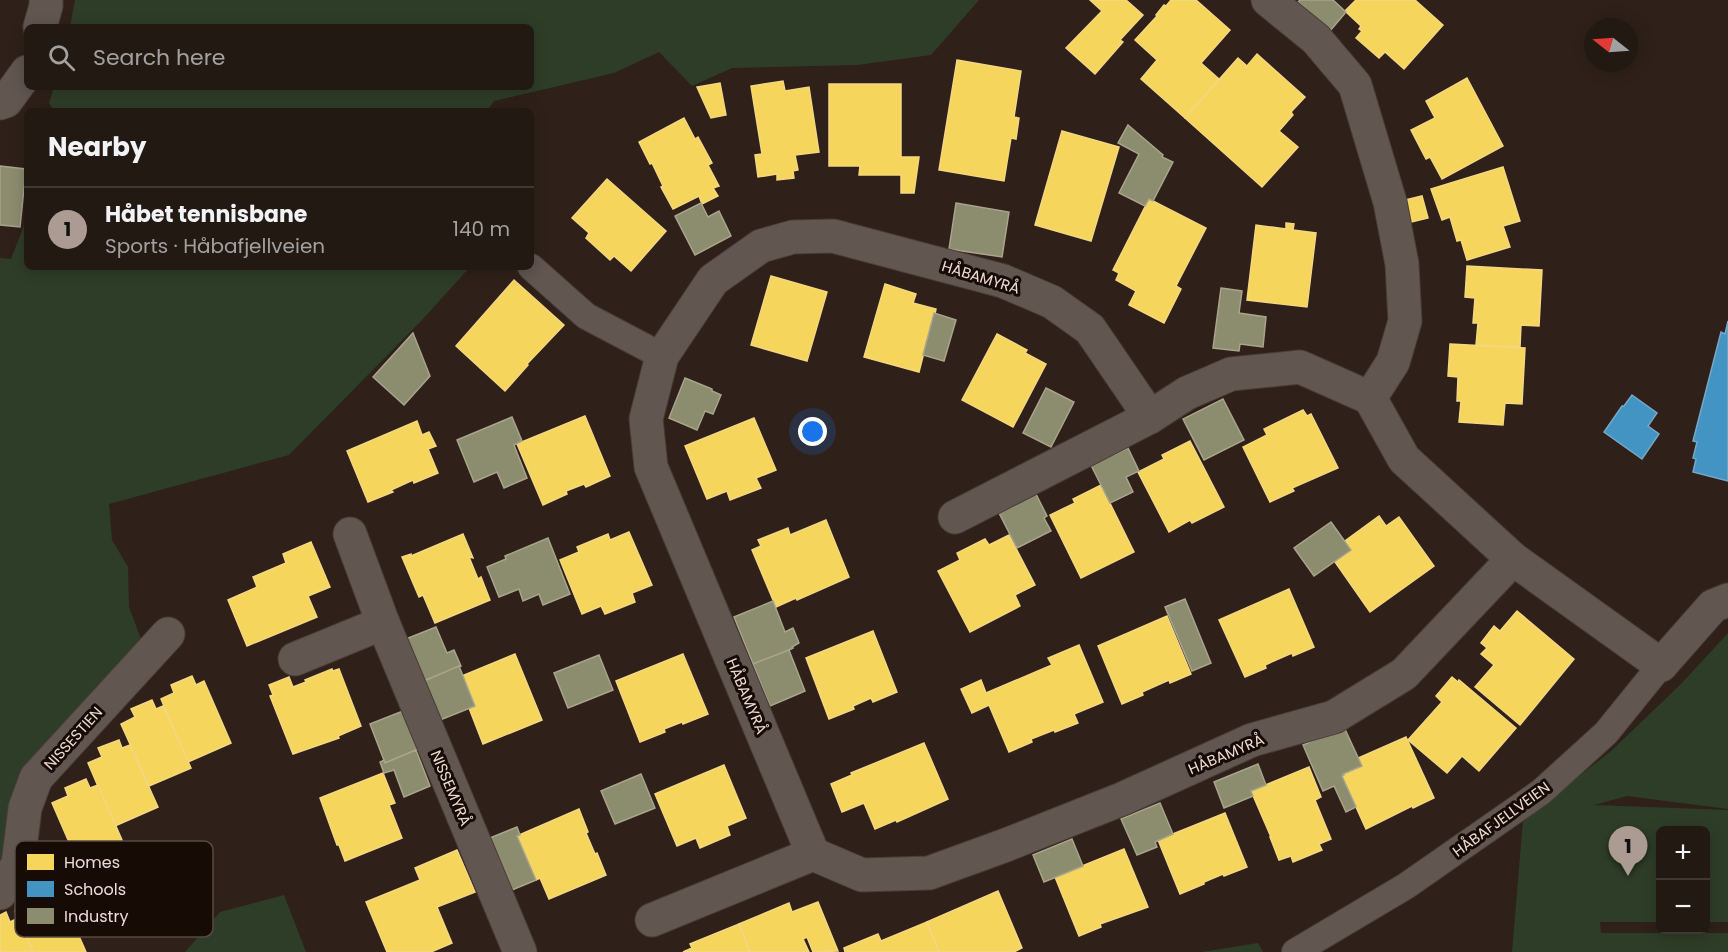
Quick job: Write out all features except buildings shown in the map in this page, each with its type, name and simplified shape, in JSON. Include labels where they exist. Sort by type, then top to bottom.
[{"type":"street","points":[[41,24],[46,0]]},
{"type":"street","points":[[1268,0],[1316,39],[1355,85],[1390,202],[1402,264],[1405,321],[1393,362],[1370,398]]},
{"type":"street","points":[[0,103],[6,101],[24,76]]},
{"type":"street","name":"HÅBAMYRÅ","points":[[1150,417],[1090,329],[1052,302],[1003,281],[833,236],[793,237],[761,246],[713,280],[662,356],[646,419],[651,467],[813,854],[862,875],[929,873],[1122,799],[1252,740],[1334,717],[1404,674],[1513,559]]},
{"type":"street","points":[[955,517],[1150,417],[1187,393],[1231,374],[1300,367],[1370,398],[1404,459],[1513,559],[1661,665]]},
{"type":"street","name":"NISSEMYRÅ","points":[[350,534],[383,623],[520,952]]},
{"type":"street","name":"HÅBAFJELLVEIEN","points":[[1661,665],[1713,606],[1728,600]]},
{"type":"street","points":[[295,659],[383,623]]},
{"type":"street","name":"NISSESTIEN","points":[[21,841],[25,808],[36,778],[168,634]]},
{"type":"street","points":[[652,920],[813,854]]},
{"type":"street","name":"NISSESTIEN","points":[[0,893],[15,869]]},
{"type":"lane","points":[[534,270],[586,315],[662,356]]},
{"type":"lane","name":"HÅBAFJELLVEIEN","points":[[1295,952],[1407,886],[1541,792],[1606,733],[1661,665]]},
{"type":"green space","points":[[75,0],[979,0],[931,55],[857,65],[732,68],[692,86],[659,52],[614,73],[494,101],[489,108],[52,108],[49,103],[53,90],[534,90],[534,24],[71,24]]},
{"type":"green space","points":[[24,226],[24,270],[467,270],[422,320],[289,455],[109,504],[112,540],[128,567],[129,607],[141,639],[136,654],[53,746],[0,868],[0,258],[11,259]]},
{"type":"green space","points":[[1728,633],[1728,809],[1627,796],[1594,805],[1728,810],[1728,922],[1710,922],[1710,826],[1656,826],[1656,922],[1600,922],[1601,933],[1728,933],[1728,952],[1512,952],[1523,820],[1611,751],[1681,684]]},
{"type":"green space","points":[[284,895],[306,952],[185,952],[198,937],[213,937],[213,920],[220,912]]},
{"type":"green space","points":[[1258,943],[1263,952],[1202,952]]},
{"type":"place","name":"Håbet tennisbane","points":[[1628,876]]}]
